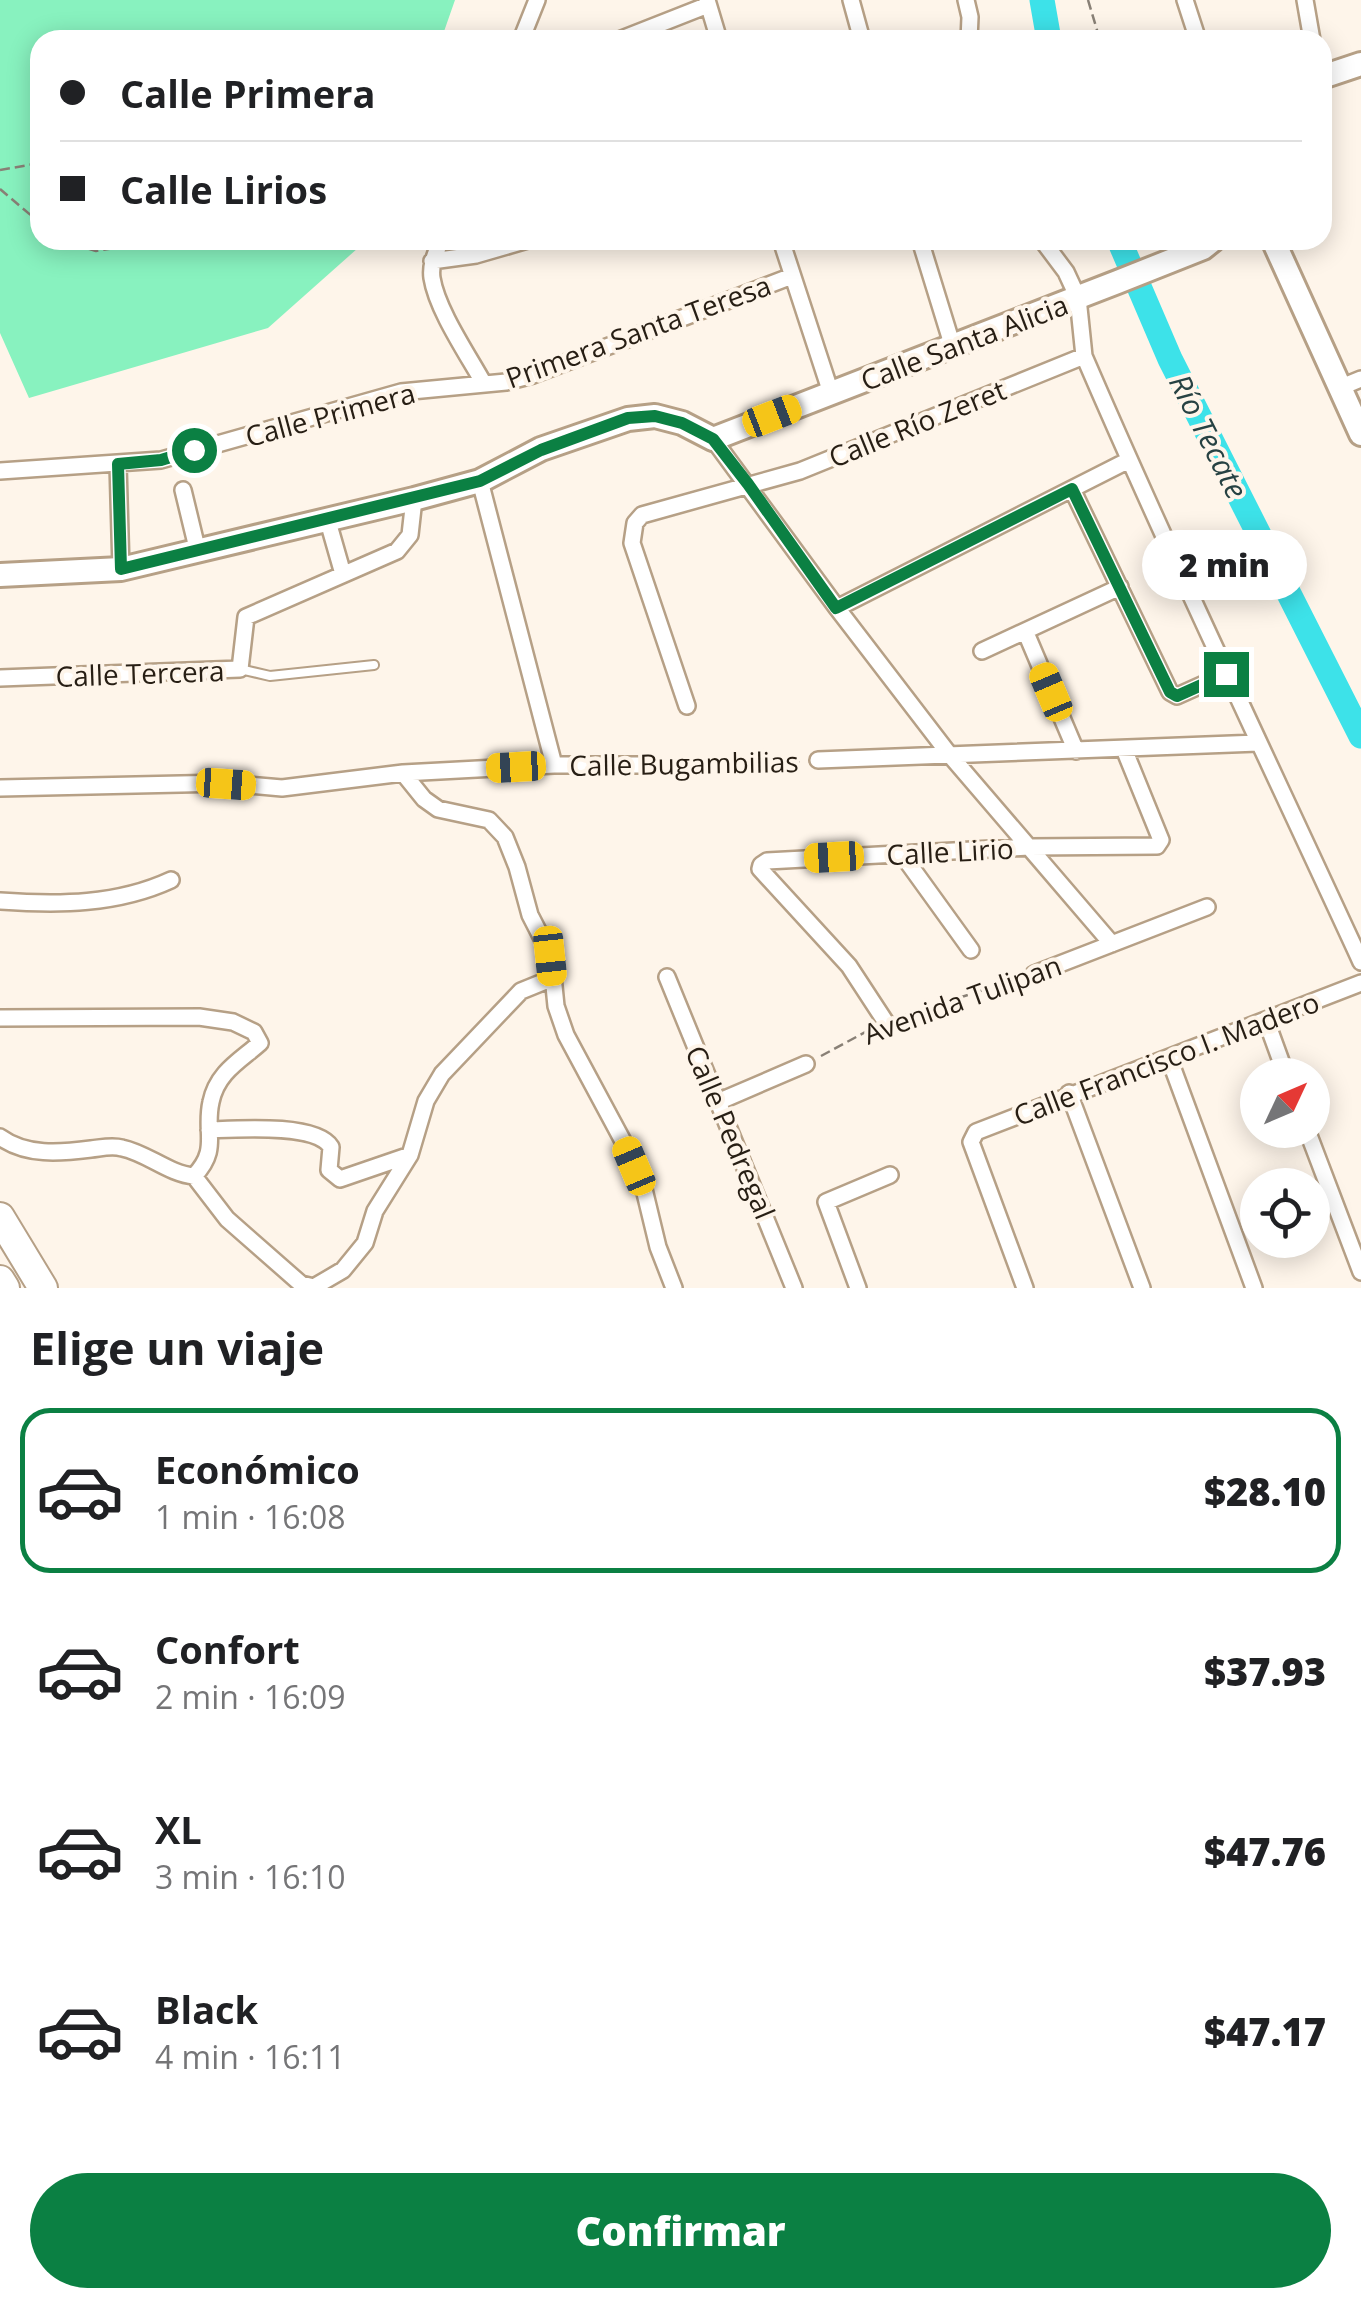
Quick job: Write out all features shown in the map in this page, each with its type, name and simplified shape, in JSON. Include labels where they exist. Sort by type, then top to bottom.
[{"type":"highway","points":[[0,1218],[43,1288]]},
{"type":"highway","points":[[0,1280],[4,1288]]},
{"type":"street","points":[[525,30],[538,0]]},
{"type":"street","points":[[851,0],[859,30]]},
{"type":"street","points":[[966,0],[969,30]]},
{"type":"street","points":[[1185,0],[1195,30]]},
{"type":"street","points":[[1306,0],[1310,30]]},
{"type":"street","points":[[642,30],[708,2],[716,30]]},
{"type":"street","points":[[1332,74],[1361,64]]},
{"type":"street","points":[[437,250],[432,276],[437,294],[484,384]]},
{"type":"street","points":[[432,261],[496,250]]},
{"type":"street","points":[[784,250],[831,393]]},
{"type":"street","points":[[923,250],[952,344]]},
{"type":"street","points":[[1050,250],[1078,298],[1084,356],[1129,460],[1361,962]]},
{"type":"street","name":"Calle Santa Alicia","points":[[713,439],[1194,250]]},
{"type":"street","points":[[1277,250],[1350,383],[1361,434]]},
{"type":"street","name":"Primera Santa Teresa","points":[[484,384],[532,376],[792,276]]},
{"type":"street","name":"Calle Río Zeret","points":[[687,706],[632,542],[635,523],[649,511],[800,471],[1084,356]]},
{"type":"street","name":"Calle Primera","points":[[0,471],[161,460],[401,392],[484,384]]},
{"type":"street","points":[[0,574],[121,569],[198,552],[480,481],[541,450],[628,418],[655,416],[682,423],[713,439],[949,754],[1112,944]]},
{"type":"street","points":[[836,608],[1129,460]]},
{"type":"street","points":[[118,464],[121,569]]},
{"type":"street","points":[[480,481],[554,765]]},
{"type":"street","points":[[1072,489],[1170,692],[1177,696],[1186,694],[1226,674]]},
{"type":"street","points":[[182,490],[198,552]]},
{"type":"street","name":"Calle Tercera","points":[[0,678],[240,669],[246,616],[406,544],[413,523],[414,499]]},
{"type":"street","points":[[327,518],[343,574]]},
{"type":"street","points":[[982,652],[1120,587]]},
{"type":"street","points":[[1026,633],[1076,751]]},
{"type":"street","name":"Calle Bugambilias","points":[[818,760],[1258,743]]},
{"type":"street","name":"Calle Lirio","points":[[885,1021],[849,966],[760,869],[767,861],[1160,844],[1124,749]]},
{"type":"street","name":"Calle Bugambilias","points":[[0,788],[226,784],[282,788],[403,773],[554,765],[653,765]]},
{"type":"street","points":[[403,773],[424,799],[438,808],[478,816],[496,825],[518,867],[530,915],[550,956],[556,1006],[566,1035],[644,1189],[658,1247],[674,1288]]},
{"type":"street","points":[[901,854],[970,950]]},
{"type":"street","points":[[0,901],[110,900],[142,894],[171,880]]},
{"type":"street","name":"Avenida Tulipan","points":[[1034,974],[1207,906]]},
{"type":"street","name":"Calle Pedregal","points":[[667,977],[794,1288]]},
{"type":"street","points":[[0,1137],[12,1146],[51,1153],[118,1146],[194,1176],[227,1219],[301,1284],[314,1286],[343,1270],[365,1243],[374,1211],[410,1155],[426,1100],[442,1074],[521,992],[553,978]]},
{"type":"street","name":"Calle Francisco I. Madero","points":[[1025,1288],[972,1136],[1069,1094],[1361,983]]},
{"type":"street","points":[[0,1018],[199,1016],[233,1022],[254,1032],[258,1046],[233,1063],[217,1085],[210,1102],[211,1148],[206,1164],[194,1176]]},
{"type":"street","points":[[1266,1020],[1280,1058]]},
{"type":"street","points":[[1169,1058],[1254,1288]]},
{"type":"street","points":[[720,1101],[806,1064]]},
{"type":"street","points":[[1069,1094],[1142,1288]]},
{"type":"street","points":[[210,1130],[250,1128],[316,1135],[327,1140],[331,1148],[329,1170],[340,1179],[410,1155]]},
{"type":"street","points":[[1314,1148],[1361,1272]]},
{"type":"street","points":[[858,1288],[826,1207],[830,1198],[890,1175]]},
{"type":"lane","points":[[240,669],[270,676],[374,665]]},
{"type":"path","points":[[1088,0],[1097,30]]},
{"type":"path","points":[[0,170],[30,166]]},
{"type":"path","points":[[0,189],[30,215]]},
{"type":"path","name":"Calle Bugambilias","points":[[653,765],[818,760]]},
{"type":"path","name":"Avenida Tulipan","points":[[806,1064],[885,1021],[1034,974]]},
{"type":"green space","points":[[0,0],[455,0],[444,30],[30,30],[30,250],[356,250],[268,328],[29,398],[0,333]]},
{"type":"waterway","name":"Río Tecate","points":[[1042,0],[1047,30]]},
{"type":"waterway","name":"Río Tecate","points":[[1123,250],[1170,359],[1361,736]]},
{"type":"route","points":[[194,450],[161,460],[118,464],[121,569],[480,481],[541,450],[628,418],[655,416],[682,423],[713,439],[836,608],[1072,489],[1170,692],[1177,696],[1186,694],[1226,674]]}]
